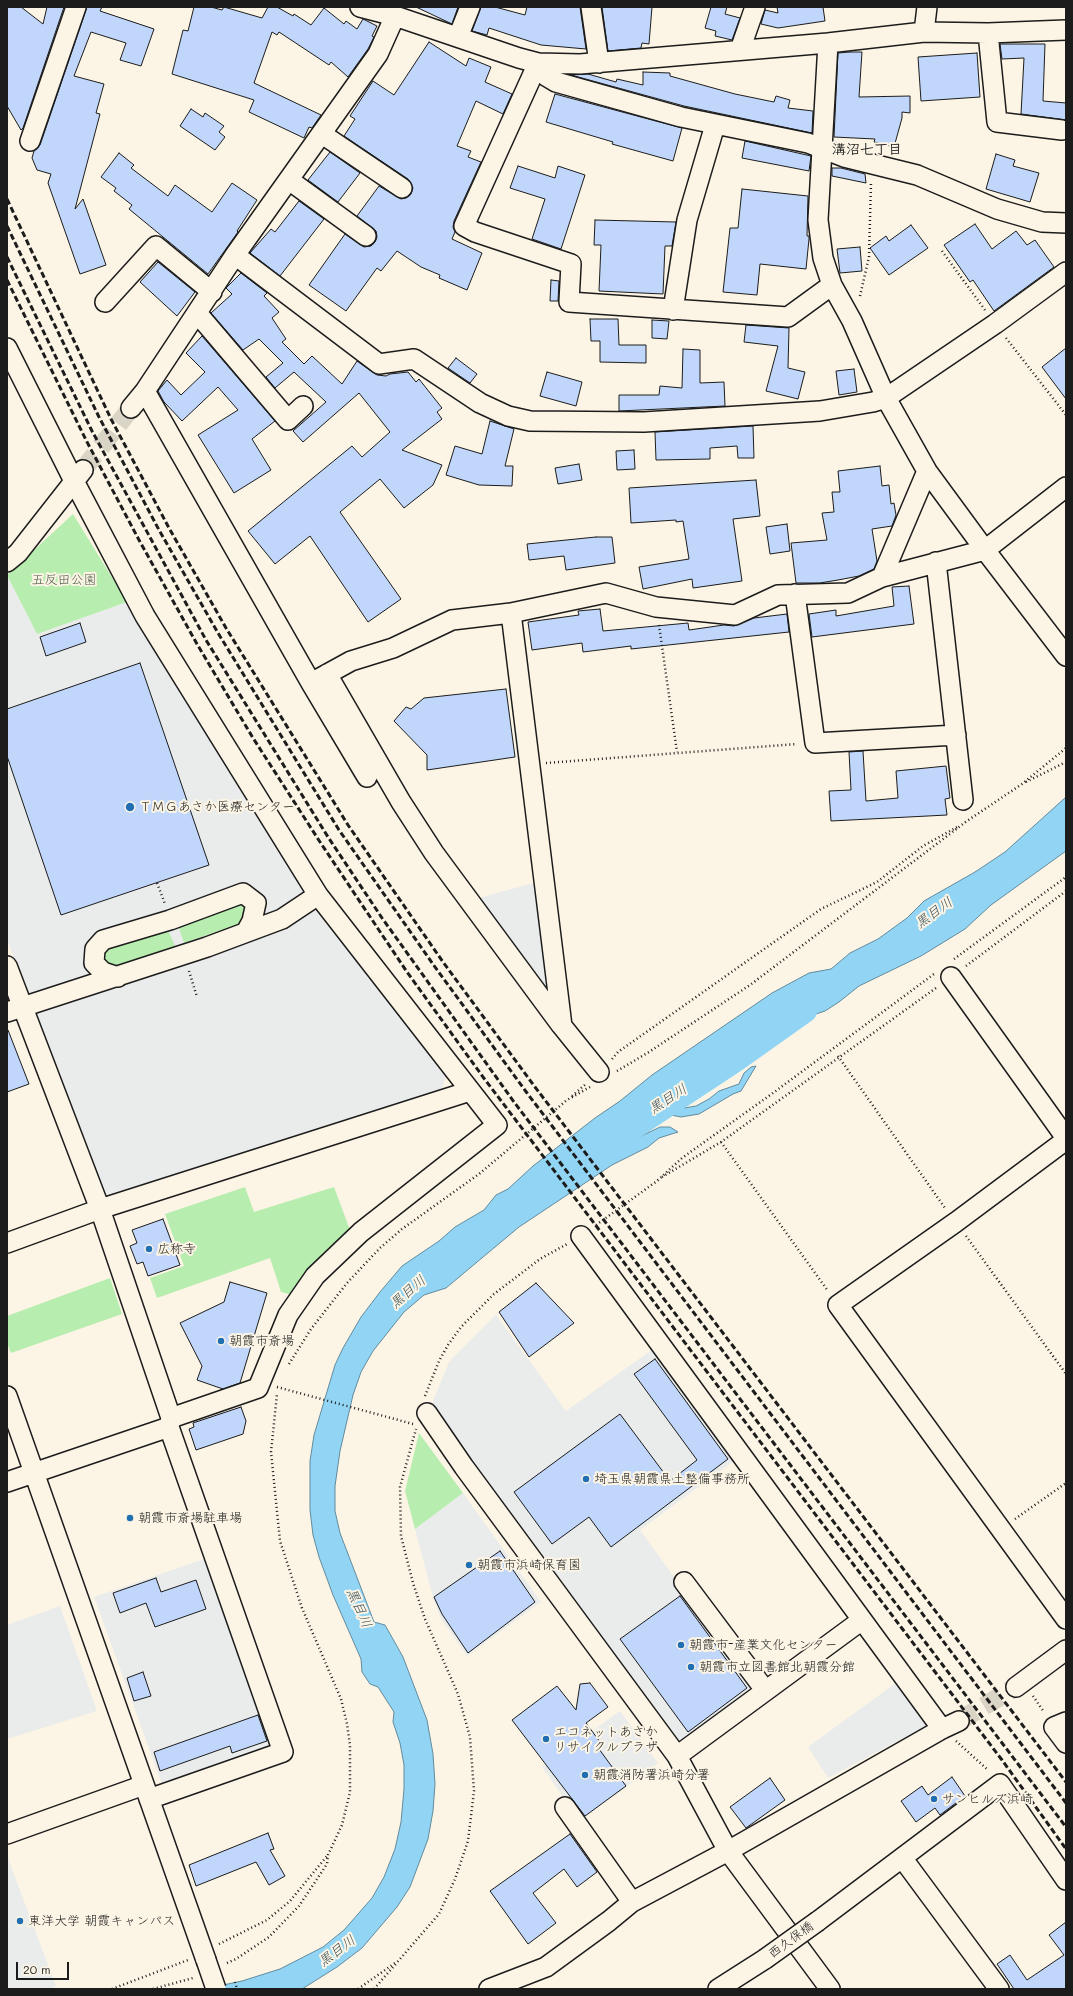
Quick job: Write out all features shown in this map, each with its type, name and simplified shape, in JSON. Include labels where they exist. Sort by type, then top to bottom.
[{"type":"street","points":[[30,141],[76,7]]},
{"type":"street","points":[[360,7],[395,16],[538,63],[599,63],[828,43],[924,32],[988,33],[1066,30]]},
{"type":"street","points":[[458,37],[470,7]]},
{"type":"street","points":[[591,7],[599,63]]},
{"type":"street","points":[[740,50],[755,7]]},
{"type":"street","points":[[924,32],[927,7]]},
{"type":"street","points":[[131,408],[145,391],[212,292],[235,255],[378,54],[395,16]]},
{"type":"street","points":[[988,33],[996,122],[1062,130]]},
{"type":"street","points":[[828,43],[818,220],[823,258],[832,284],[852,321],[886,398],[927,471],[1066,656]]},
{"type":"street","points":[[538,63],[546,76],[556,82],[630,104],[714,124],[808,143],[844,157],[917,175],[997,208],[1042,222],[1066,223]]},
{"type":"street","points":[[538,63],[464,226],[475,232],[571,264],[569,302],[788,317],[832,284]]},
{"type":"street","points":[[673,310],[687,220],[714,124]]},
{"type":"street","points":[[322,134],[402,188]]},
{"type":"street","points":[[289,180],[366,236]]},
{"type":"street","points":[[105,302],[156,246],[212,292]]},
{"type":"street","points":[[235,255],[379,364],[414,359],[480,403],[508,416],[530,421],[644,422],[763,416],[820,411],[873,402],[886,398],[995,324],[1066,272]]},
{"type":"street","points":[[197,313],[288,420],[303,406]]},
{"type":"street","points":[[7,1482],[258,1388],[288,1315],[315,1276],[361,1232],[497,1126],[318,896],[145,616],[78,476],[9,356]]},
{"type":"street","points":[[145,391],[319,678],[434,853],[562,1026],[603,1076]]},
{"type":"street","points":[[882,577],[927,471]]},
{"type":"street","points":[[7,562],[18,553],[78,476]]},
{"type":"street","points":[[319,678],[351,660],[393,648],[452,620],[511,613],[606,592],[656,607],[735,615],[778,594],[848,593],[882,577],[985,550],[1066,487]]},
{"type":"street","points":[[936,562],[963,800]]},
{"type":"street","points":[[795,594],[815,743],[956,735]]},
{"type":"street","points":[[511,613],[562,1026]]},
{"type":"street","points":[[319,678],[367,777]]},
{"type":"street","points":[[78,990],[90,975],[94,963],[95,949],[103,940],[170,920],[243,893],[269,914],[282,919]]},
{"type":"street","points":[[14,1010],[118,977],[282,919],[318,896]]},
{"type":"street","points":[[246,932],[252,921],[256,903]]},
{"type":"street","points":[[94,963],[103,972],[118,977]]},
{"type":"street","points":[[7,966],[14,1010],[100,1209],[170,1422],[283,1752],[7,1834]]},
{"type":"street","points":[[948,969],[1066,1139],[956,1222],[838,1305],[1066,1619]]},
{"type":"street","points":[[7,1243],[100,1209],[470,1090]]},
{"type":"street","points":[[489,1989],[546,1967],[609,1921],[632,1902],[951,1729],[862,1620],[581,1236]]},
{"type":"street","points":[[7,1396],[146,1792],[210,1960],[216,1989]]},
{"type":"street","points":[[423,1411],[677,1756],[728,1851],[830,1989]]},
{"type":"street","points":[[684,1582],[765,1690]]},
{"type":"street","points":[[677,1756],[862,1620]]},
{"type":"street","points":[[1019,1684],[1066,1650]]},
{"type":"street","points":[[1060,1725],[1066,1744]]},
{"type":"street","name":"西久保橋","points":[[718,1989],[765,1960],[903,1859],[1000,1784],[1066,1880]]},
{"type":"street","points":[[565,1807],[632,1902]]},
{"type":"street","points":[[903,1859],[999,1989]]},
{"type":"path","points":[[852,321],[869,257],[870,185],[876,164]]},
{"type":"path","points":[[656,607],[677,752]]},
{"type":"path","points":[[530,764],[815,743]]},
{"type":"path","points":[[288,1366],[311,1329],[347,1283],[380,1248],[402,1229],[478,1174],[567,1100],[603,1076],[649,1052],[750,985],[967,821],[1022,784],[1066,748]]},
{"type":"path","points":[[1022,784],[1066,762]]},
{"type":"path","points":[[567,1100],[603,1076],[618,1052],[820,910],[877,882],[923,846],[967,821]]},
{"type":"path","points":[[374,1989],[439,1914],[456,1879],[468,1841],[474,1790],[470,1737],[458,1694],[425,1619],[413,1583],[401,1536],[400,1488],[423,1411],[430,1379],[448,1345],[477,1310],[512,1279],[540,1259],[581,1236],[657,1181],[721,1142],[838,1056],[1066,876]]},
{"type":"path","points":[[657,1181],[682,1158],[948,969],[1065,892],[1066,896]]},
{"type":"path","points":[[838,1056],[1066,1374]]},
{"type":"path","points":[[721,1142],[838,1305]]},
{"type":"path","points":[[210,1960],[220,1943],[267,1920],[290,1901],[328,1855],[342,1825],[349,1798],[351,1766],[350,1746],[341,1699],[302,1608],[280,1541],[271,1452],[279,1383]]},
{"type":"path","points":[[284,1389],[410,1424]]},
{"type":"path","points":[[1001,1529],[1066,1483]]},
{"type":"path","points":[[1019,1684],[1060,1725]]},
{"type":"path","points":[[951,1729],[992,1774]]},
{"type":"path","points":[[112,1989],[210,1960],[236,1959],[269,1937],[299,1906],[327,1864],[328,1855]]},
{"type":"path","points":[[358,1989],[400,1959]]},
{"type":"path","points":[[153,1989],[196,1976]]},
{"type":"shaded area","name":"ＴＭＧあさか医療センター","points":[[7,575],[37,634],[127,602],[189,706],[319,907],[447,1072],[441,1093],[117,1198],[99,1192],[7,939]]},
{"type":"shaded area","points":[[537,882],[553,994],[545,995],[479,898]]},
{"type":"shaded area","points":[[496,1315],[566,1411],[653,1349],[735,1460],[640,1530],[757,1691],[680,1743],[564,1584],[433,1409],[433,1401],[449,1362]]},
{"type":"shaded area","name":"朝霞市浜崎保育園","points":[[463,1493],[541,1602],[467,1656],[441,1619],[434,1601],[415,1529]]},
{"type":"shaded area","points":[[207,1558],[275,1749],[163,1787],[94,1597]]},
{"type":"shaded area","points":[[60,1606],[97,1711],[7,1739],[7,1625]]},
{"type":"shaded area","points":[[897,1682],[928,1725],[828,1778],[808,1747]]},
{"type":"shaded area","points":[[620,1711],[658,1763],[580,1821],[542,1767]]},
{"type":"shaded area","name":"東洋大学 朝霞キャンパス","points":[[7,1856],[56,1986],[49,1989],[7,1989]]},
{"type":"green space","name":"五反田公園","points":[[73,514],[127,602],[37,634],[7,575]]},
{"type":"green space","points":[[239,903],[248,907],[244,922],[184,943],[178,925]]},
{"type":"green space","points":[[168,930],[175,946],[112,968],[103,961],[103,956],[109,948]]},
{"type":"green space","points":[[245,1187],[254,1212],[334,1187],[350,1230],[292,1295],[281,1292],[270,1258],[157,1298],[150,1278],[184,1266],[165,1214]]},
{"type":"green space","points":[[110,1278],[122,1314],[11,1353],[7,1343],[7,1316]]},
{"type":"green space","points":[[419,1433],[463,1493],[415,1529],[405,1491]]},
{"type":"water","points":[[1066,797],[1066,851],[991,905],[965,929],[921,956],[859,986],[825,1011],[801,1019],[777,1037],[772,1038],[764,1031],[756,1029],[747,1034],[738,1045],[703,1066],[682,1085],[664,1097],[660,1101],[660,1105],[680,1099],[683,1100],[684,1108],[696,1106],[709,1099],[719,1091],[739,1084],[744,1073],[751,1067],[756,1066],[741,1091],[733,1094],[699,1114],[681,1117],[666,1114],[654,1118],[647,1125],[633,1129],[628,1140],[633,1140],[660,1127],[670,1127],[678,1132],[659,1138],[648,1147],[612,1165],[519,1227],[446,1288],[424,1295],[404,1312],[373,1351],[361,1372],[353,1395],[340,1451],[335,1486],[335,1511],[340,1533],[374,1622],[385,1625],[403,1657],[427,1720],[433,1754],[435,1784],[433,1811],[428,1839],[410,1887],[397,1907],[362,1948],[337,1967],[302,1989],[204,1989],[242,1981],[280,1969],[323,1947],[344,1930],[372,1898],[384,1877],[395,1849],[401,1822],[404,1789],[404,1765],[400,1743],[393,1722],[394,1712],[378,1687],[370,1684],[362,1672],[361,1659],[333,1595],[319,1557],[313,1535],[310,1510],[310,1461],[314,1435],[335,1365],[361,1317],[402,1266],[439,1241],[455,1227],[484,1210],[496,1195],[508,1189],[533,1166],[595,1118],[620,1101],[652,1075],[772,993],[809,973],[831,969],[850,953],[878,939],[907,918],[924,901],[975,872],[1005,852]]},
{"type":"building","points":[[7,7],[21,7],[43,24],[47,7],[64,7],[23,128],[21,130],[7,106]]},
{"type":"building","points":[[87,7],[102,7],[100,11],[154,29],[141,66],[120,60],[126,43],[91,32],[74,76],[104,84],[96,113],[100,114],[75,209],[83,199],[106,265],[80,274],[48,183],[51,174],[37,170],[32,158],[34,151],[40,145]]},
{"type":"building","points":[[194,7],[211,7],[222,10],[224,7],[262,18],[268,7],[277,7],[293,16],[294,14],[311,25],[324,8],[344,24],[346,21],[357,29],[363,19],[377,26],[372,36],[374,37],[368,49],[348,77],[331,62],[329,65],[279,32],[277,35],[272,32],[254,83],[321,115],[312,128],[309,127],[304,138],[249,112],[254,100],[172,74],[183,30],[188,31]]},
{"type":"building","points":[[416,7],[458,7],[452,24]]},
{"type":"building","points":[[481,7],[495,7],[525,15],[527,7],[580,7],[586,49],[541,45],[489,28],[487,35],[472,31]]},
{"type":"building","points":[[602,7],[652,7],[649,44],[642,43],[641,48],[608,51]]},
{"type":"building","points":[[711,7],[727,7],[725,14],[740,18],[732,40],[715,36],[716,31],[705,28]]},
{"type":"building","points":[[777,7],[823,7],[825,21],[778,28],[761,24],[765,10],[778,13]]},
{"type":"building","points":[[429,42],[466,66],[469,58],[491,67],[485,82],[512,94],[503,114],[476,101],[457,146],[471,151],[468,157],[481,162],[454,221],[453,227],[455,232],[452,239],[482,253],[467,290],[439,278],[440,275],[421,267],[397,251],[381,271],[377,268],[346,311],[309,285],[345,234],[364,247],[371,246],[375,242],[377,237],[376,231],[357,216],[379,186],[401,199],[406,198],[411,194],[413,188],[408,179],[344,136],[355,119],[350,116],[373,81],[394,95]]},
{"type":"building","points":[[1000,44],[1045,44],[1043,101],[1066,103],[1066,120],[1021,114],[1024,58],[1002,59]]},
{"type":"building","points":[[862,52],[859,97],[910,96],[910,113],[902,112],[902,118],[894,147],[874,142],[875,139],[834,137],[838,53]]},
{"type":"building","points":[[977,53],[980,97],[921,101],[918,57]]},
{"type":"building","points":[[643,72],[670,73],[670,76],[735,94],[774,102],[776,96],[790,100],[788,108],[813,111],[812,133],[684,106],[571,75],[588,74],[616,82],[617,79],[643,85]]},
{"type":"building","points":[[555,94],[682,128],[673,161],[612,144],[613,142],[546,122]]},
{"type":"building","points":[[191,109],[203,117],[205,113],[224,126],[219,132],[225,137],[215,150],[180,126]]},
{"type":"building","points":[[745,141],[811,156],[809,171],[742,158]]},
{"type":"building","points":[[330,152],[360,173],[338,202],[308,180]]},
{"type":"building","points":[[119,153],[134,165],[131,168],[168,196],[175,185],[212,212],[232,183],[257,200],[237,231],[238,232],[208,274],[129,209],[132,205],[114,191],[116,188],[101,177]]},
{"type":"building","points":[[996,154],[1015,160],[1013,166],[1039,173],[1030,202],[986,189]]},
{"type":"building","points":[[518,166],[555,178],[558,166],[585,175],[561,249],[532,239],[545,199],[510,188]]},
{"type":"building","points":[[832,168],[841,168],[865,174],[866,183],[832,176]]},
{"type":"building","points":[[742,189],[808,196],[807,236],[809,236],[809,239],[806,269],[760,264],[757,295],[723,292],[730,228],[738,228]]},
{"type":"building","points":[[299,201],[324,219],[280,276],[250,253],[271,229],[275,232]]},
{"type":"building","points":[[595,220],[676,222],[672,246],[665,246],[663,294],[599,291],[601,245],[594,245]]},
{"type":"building","points":[[975,224],[992,249],[1016,231],[1027,245],[1035,240],[1054,267],[994,311],[973,280],[970,282],[944,245]]},
{"type":"building","points":[[911,225],[928,248],[889,275],[870,248],[886,236],[889,241]]},
{"type":"building","points":[[860,247],[862,271],[840,273],[837,249]]},
{"type":"building","points":[[158,262],[195,292],[177,316],[140,282]]},
{"type":"building","points":[[241,273],[267,293],[264,296],[279,312],[272,318],[286,339],[282,342],[304,364],[312,356],[342,384],[357,361],[377,375],[386,376],[390,374],[408,372],[416,382],[419,379],[442,408],[437,412],[442,419],[402,450],[442,465],[433,485],[404,508],[380,479],[340,512],[401,599],[368,622],[310,536],[275,564],[248,531],[352,446],[362,457],[390,432],[359,393],[303,442],[293,431],[326,402],[294,372],[275,388],[266,377],[283,363],[259,339],[243,350],[211,313],[232,294],[226,288]]},
{"type":"building","points":[[551,280],[559,281],[558,301],[550,301]]},
{"type":"building","points":[[590,319],[618,319],[619,345],[646,345],[646,363],[600,362],[600,341],[591,341]]},
{"type":"building","points":[[652,320],[669,321],[667,339],[652,338]]},
{"type":"building","points":[[746,325],[789,328],[788,368],[805,372],[798,399],[766,391],[778,346],[744,342]]},
{"type":"building","points":[[202,336],[275,421],[252,439],[271,470],[234,493],[198,435],[238,410],[218,387],[182,421],[164,402],[158,391],[167,380],[181,395],[205,372],[186,353]]},
{"type":"building","points":[[1066,348],[1066,399],[1042,367]]},
{"type":"building","points":[[683,349],[700,350],[700,383],[724,382],[725,406],[619,411],[619,395],[659,395],[660,386],[682,388]]},
{"type":"building","points":[[456,358],[477,374],[470,383],[448,368]]},
{"type":"building","points":[[854,369],[857,392],[839,395],[836,371]]},
{"type":"building","points":[[547,372],[582,382],[576,406],[540,396]]},
{"type":"building","points":[[490,421],[514,429],[505,466],[513,466],[512,486],[479,485],[446,475],[455,446],[482,454]]},
{"type":"building","points":[[753,426],[754,458],[738,458],[737,446],[710,448],[710,459],[656,460],[655,432]]},
{"type":"building","points":[[634,450],[635,469],[617,470],[616,451]]},
{"type":"building","points":[[579,464],[582,480],[558,484],[555,468]]},
{"type":"building","points":[[880,466],[882,486],[889,485],[891,504],[894,503],[896,515],[892,526],[872,529],[877,561],[874,569],[859,576],[838,580],[820,583],[796,583],[791,543],[827,540],[822,513],[834,512],[832,492],[840,492],[838,471]]},
{"type":"building","points":[[756,480],[760,516],[733,519],[742,581],[693,588],[692,579],[643,589],[639,567],[689,559],[683,521],[676,522],[676,520],[631,523],[629,488]]},
{"type":"building","points":[[787,524],[790,551],[770,554],[766,527]]},
{"type":"building","points":[[596,537],[612,537],[615,563],[566,570],[564,556],[529,560],[527,544]]},
{"type":"building","points":[[909,586],[914,624],[812,637],[809,614],[836,610],[836,616],[894,606],[892,587]]},
{"type":"building","points":[[600,609],[603,631],[688,623],[689,630],[724,625],[734,626],[754,618],[787,614],[789,632],[631,649],[631,646],[583,652],[582,643],[532,650],[528,622],[579,615],[578,611]]},
{"type":"building","points":[[80,623],[86,642],[46,656],[40,637]]},
{"type":"building","points":[[140,663],[209,865],[61,915],[7,756],[7,709]]},
{"type":"building","points":[[506,689],[515,757],[427,770],[427,755],[394,721],[406,707],[411,709],[424,698]]},
{"type":"building","points":[[863,751],[866,801],[898,798],[896,771],[946,766],[950,798],[945,799],[947,815],[831,821],[829,791],[851,790],[849,752]]},
{"type":"building","points":[[7,1030],[29,1084],[7,1092]]},
{"type":"building","points":[[163,1219],[180,1265],[148,1276],[143,1262],[137,1264],[130,1246],[137,1243],[132,1230]]},
{"type":"building","name":"朝霞市斎場","points":[[230,1282],[267,1293],[240,1383],[223,1389],[197,1380],[202,1366],[180,1323],[224,1302]]},
{"type":"building","points":[[536,1283],[574,1323],[529,1357],[499,1312]]},
{"type":"building","points":[[655,1359],[728,1459],[611,1547],[589,1517],[552,1544],[514,1492],[620,1414],[670,1481],[697,1460],[634,1374]]},
{"type":"building","points":[[241,1407],[246,1421],[243,1434],[196,1450],[189,1429],[194,1427],[193,1423]]},
{"type":"building","points":[[500,1551],[535,1602],[468,1653],[442,1614],[434,1597]]},
{"type":"building","points":[[156,1578],[161,1592],[196,1580],[206,1609],[155,1627],[146,1603],[120,1613],[113,1593]]},
{"type":"building","points":[[680,1596],[747,1688],[688,1732],[620,1639]]},
{"type":"building","points":[[143,1672],[151,1696],[134,1701],[127,1678]]},
{"type":"building","points":[[590,1683],[608,1707],[586,1723],[603,1746],[599,1749],[626,1786],[585,1816],[512,1720],[557,1686],[576,1710],[580,1684]]},
{"type":"building","points":[[258,1715],[267,1741],[232,1753],[230,1746],[160,1771],[154,1752]]},
{"type":"building","name":"サンヒルズ浜崎","points":[[952,1777],[965,1796],[940,1815],[935,1808],[916,1822],[901,1801],[922,1786],[928,1795]]},
{"type":"building","points":[[770,1778],[785,1800],[746,1828],[730,1807]]},
{"type":"building","points":[[268,1833],[274,1849],[270,1850],[285,1876],[269,1885],[256,1862],[196,1886],[189,1865]]},
{"type":"building","points":[[570,1834],[597,1872],[577,1887],[564,1869],[533,1893],[556,1923],[528,1944],[490,1891]]},
{"type":"building","points":[[1066,1922],[1066,1989],[1014,1989],[997,1964],[1010,1955],[1027,1980],[1064,1955],[1049,1935]]},
{"type":"waterway","name":"黒目川","points":[[624,1129],[733,1057],[802,1008]]},
{"type":"tunnel","points":[[83,470],[131,408]]},
{"type":"tunnel","points":[[959,1721],[1016,1687]]},
{"type":"railway","points":[[7,199],[111,419],[169,528],[226,628],[348,825],[443,962],[535,1087],[1066,1782]]},
{"type":"railway","points":[[7,226],[99,417],[159,530],[218,633],[339,830],[435,967],[527,1093],[1066,1803]]},
{"type":"railway","points":[[7,257],[92,431],[206,640],[328,837],[382,918],[514,1102],[1066,1827]]},
{"type":"railway","points":[[7,280],[86,440],[139,540],[197,644],[253,738],[320,842],[407,972],[483,1077],[1002,1760],[1066,1849]]},
{"type":"place","name":"ＴＭＧあさか医療センター","points":[[130,807]]},
{"type":"place","name":"広称寺","points":[[149,1249]]},
{"type":"place","name":"朝霞市斎場","points":[[221,1341]]},
{"type":"place","name":"埼玉県朝霞県土整備事務所","points":[[586,1479]]},
{"type":"place","name":"朝霞市斎場駐車場","points":[[130,1518]]},
{"type":"place","name":"朝霞市浜崎保育園","points":[[469,1565]]},
{"type":"place","name":"朝霞市-産業文化センター","points":[[681,1645]]},
{"type":"place","name":"朝霞市立図書館北朝霞分館","points":[[691,1667]]},
{"type":"place","name":"エコネットあさか リサイクルプラザ","points":[[546,1739]]},
{"type":"place","name":"朝霞消防署浜崎分署","points":[[585,1775]]},
{"type":"place","name":"サンヒルズ浜崎","points":[[934,1799]]},
{"type":"place","name":"東洋大学 朝霞キャンパス","points":[[20,1921]]},
{"type":"district","name":"溝沼七丁目","points":[[867,150]]}]
